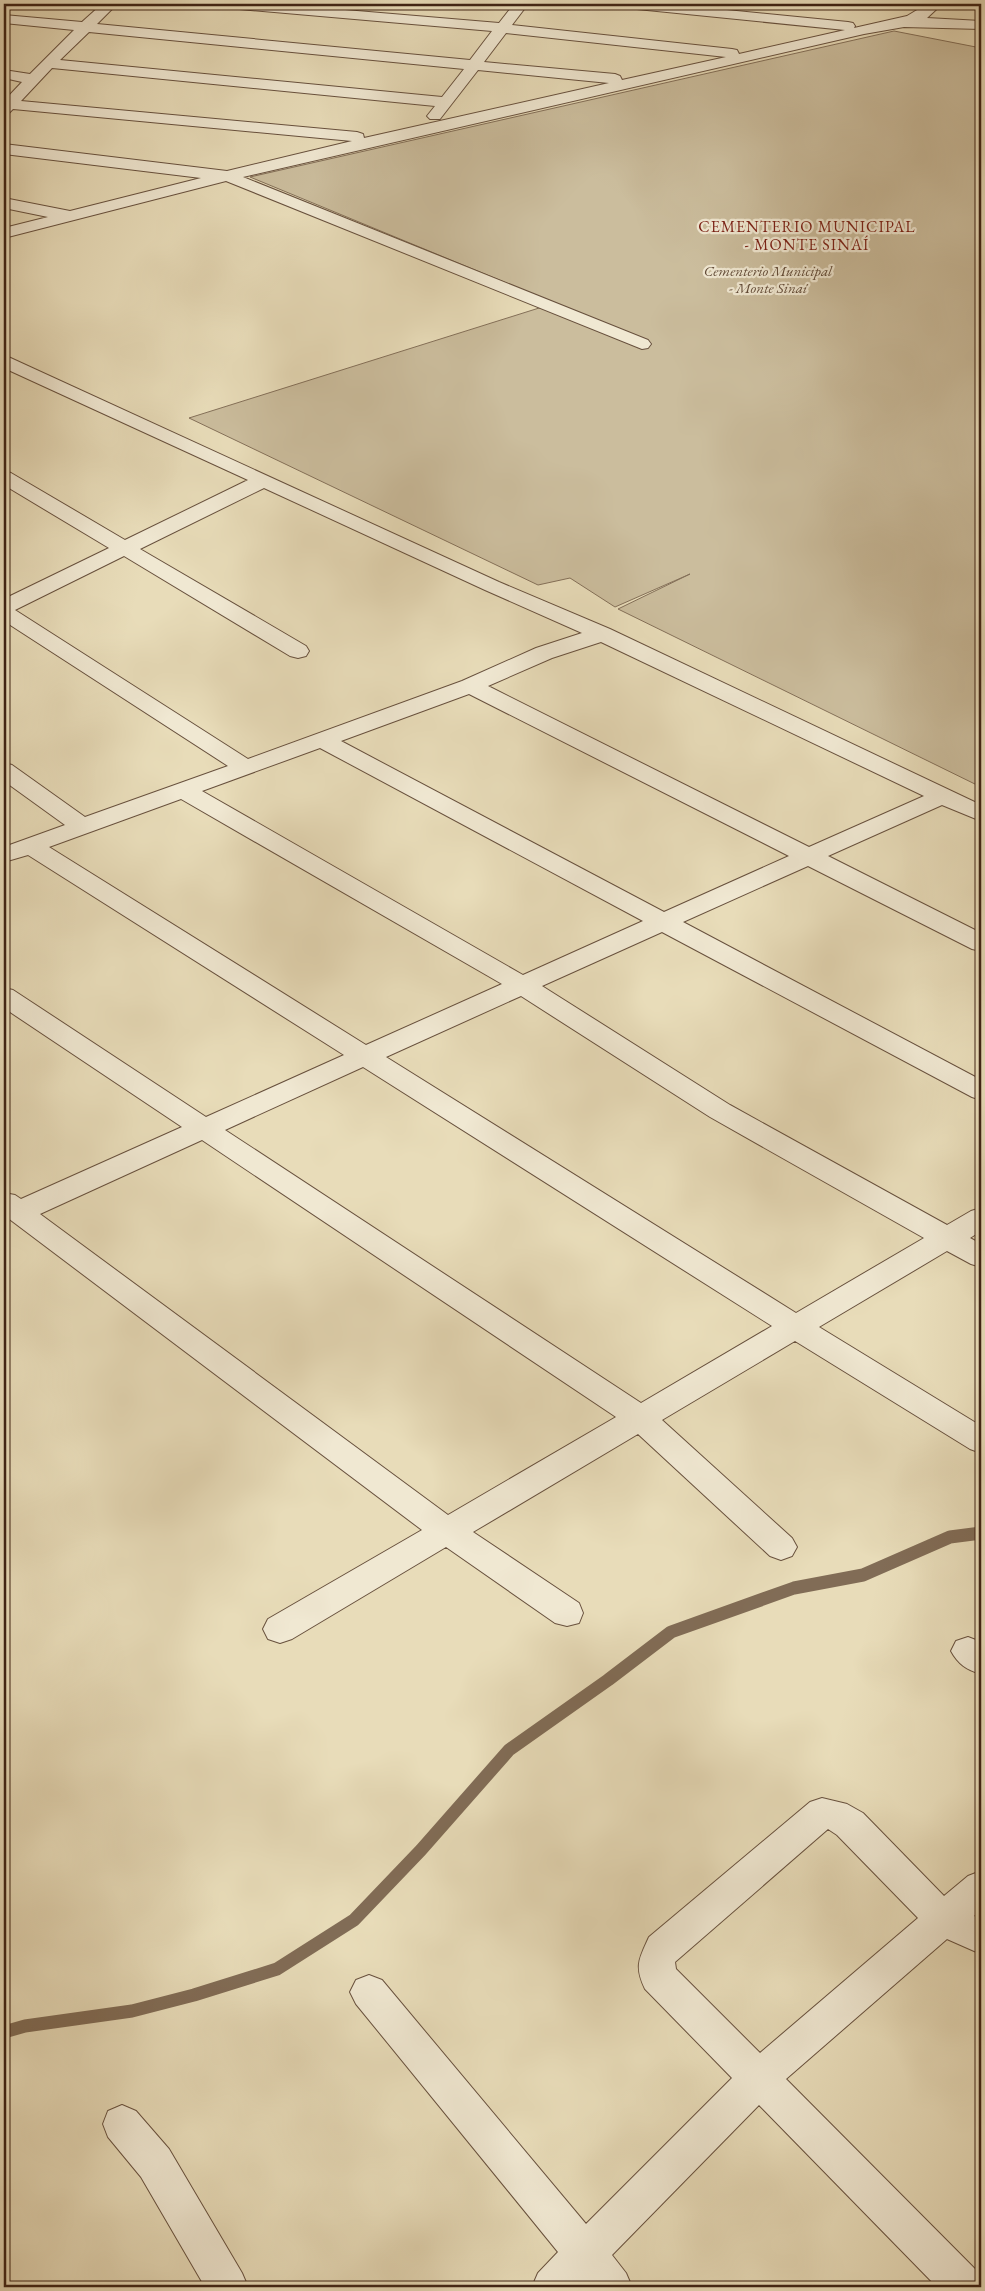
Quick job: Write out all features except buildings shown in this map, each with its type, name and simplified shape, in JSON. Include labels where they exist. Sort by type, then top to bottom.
[{"type":"street","points":[[6,107],[110,4]]},
{"type":"street","points":[[228,4],[502,28],[717,50],[746,57]]},
{"type":"street","points":[[425,129],[521,4]]},
{"type":"street","points":[[627,4],[845,26],[864,30]]},
{"type":"street","points":[[901,23],[926,11],[935,4]]},
{"type":"street","points":[[4,19],[475,64],[634,82]]},
{"type":"street","points":[[4,233],[381,139],[864,30],[901,23],[930,22],[981,25]]},
{"type":"street","points":[[48,64],[446,102]]},
{"type":"street","points":[[4,74],[34,79]]},
{"type":"street","points":[[6,107],[381,139]]},
{"type":"street","points":[[4,149],[227,176],[642,344]]},
{"type":"street","points":[[4,203],[69,216]]},
{"type":"street","points":[[4,361],[492,586],[602,634],[981,814]]},
{"type":"street","points":[[4,477],[298,651]]},
{"type":"street","points":[[4,607],[264,480]]},
{"type":"street","points":[[4,612],[247,768]]},
{"type":"street","points":[[4,855],[470,686],[544,653],[602,634]]},
{"type":"street","points":[[470,686],[981,943]]},
{"type":"street","points":[[322,740],[981,1091]]},
{"type":"street","points":[[4,770],[83,827]]},
{"type":"street","points":[[184,790],[522,985],[720,1111],[981,1257]]},
{"type":"street","points":[[11,1207],[204,1129],[942,796]]},
{"type":"street","points":[[31,846],[794,1326],[981,1441]]},
{"type":"street","points":[[4,996],[639,1417],[780,1547]]},
{"type":"street","points":[[11,1207],[447,1531],[567,1613]]},
{"type":"street","points":[[280,1629],[981,1218]]},
{"type":"street","points":[[965,2287],[658,1977],[656,1962],[662,1949],[822,1813],[835,1815],[850,1824],[943,1920],[981,1937]]},
{"type":"street","points":[[552,2287],[759,2078],[981,1888]]},
{"type":"street","points":[[368,1992],[612,2287]]},
{"type":"street","points":[[122,2124],[155,2162],[228,2287]]},
{"type":"green space","name":"Cementerio Municipal - Monte Sinaí","points":[[894,31],[981,48],[981,787],[618,609],[690,574],[615,607],[570,578],[538,585],[189,418],[555,303],[250,177]]},
{"type":"waterway","points":[[4,2032],[25,2026],[132,2011],[194,1995],[277,1969],[354,1920],[421,1850],[509,1750],[608,1680],[671,1632],[794,1588],[863,1575],[950,1537],[981,1533]]},
{"type":"district","name":"CEMENTERIO MUNICIPAL - MONTE SINAÍ","points":[[807,235]]}]
